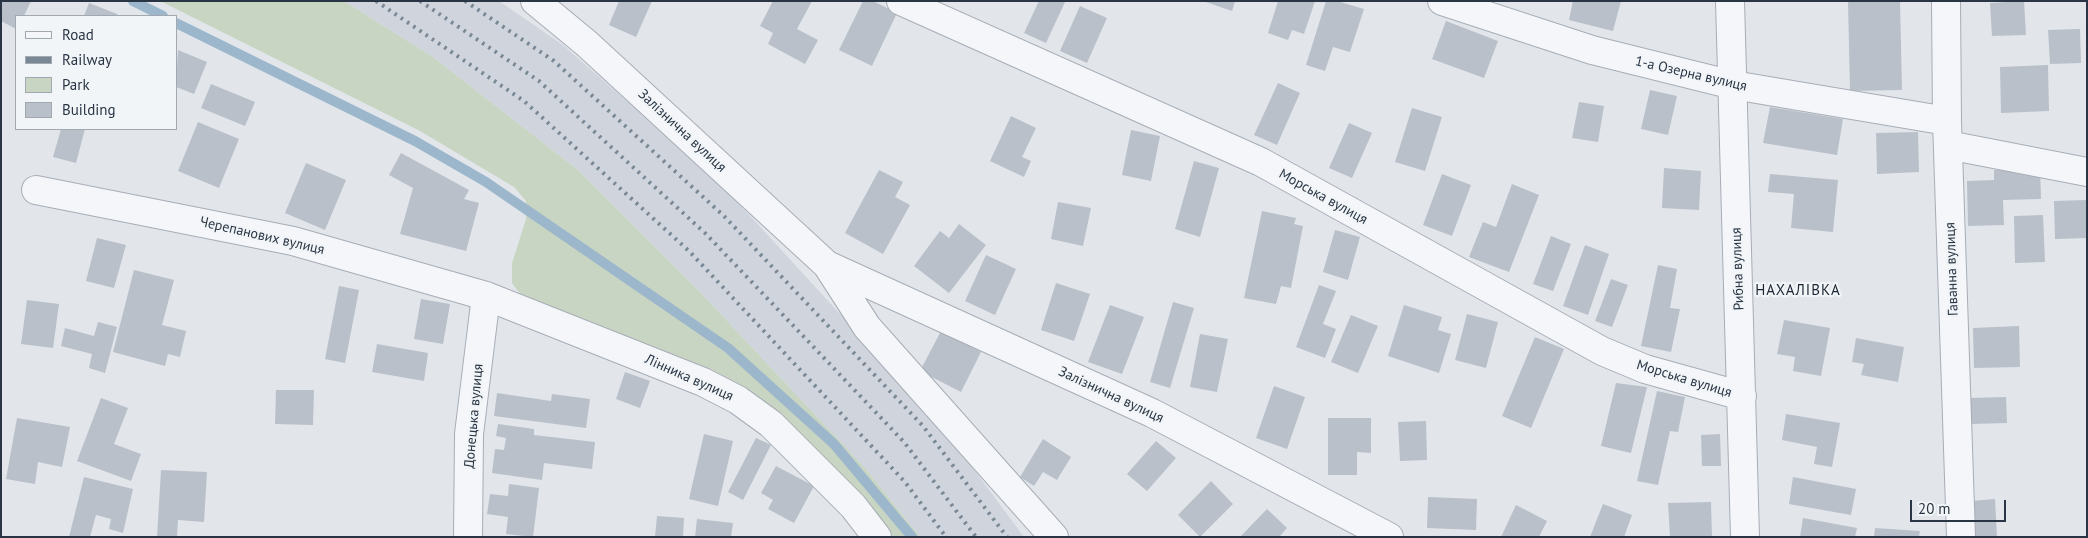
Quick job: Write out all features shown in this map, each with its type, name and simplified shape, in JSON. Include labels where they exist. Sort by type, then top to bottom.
[{"type":"street","name":"Залізнична вулиця","points":[[535,1],[586,43],[827,265],[867,327],[1054,537]]},
{"type":"street","name":"Морська вулиця","points":[[901,1],[1261,162],[1602,351],[1645,369],[1742,396]]},
{"type":"street","name":"1-а Озерна вулиця","points":[[1442,1],[1592,50],[1733,85],[1947,133],[2087,172]]},
{"type":"street","name":"Рибна вулиця","points":[[1730,1],[1745,537]]},
{"type":"street","name":"Гаванна вулиця","points":[[1946,1],[1947,133],[1961,537]]},
{"type":"street","name":"Черепанових вулиця","points":[[36,190],[293,241],[486,296]]},
{"type":"street","name":"Залізнична вулиця","points":[[827,265],[1152,413],[1389,537]]},
{"type":"street","name":"Донецька вулиця","points":[[468,537],[469,434],[486,296]]},
{"type":"street","name":"Лінника вулиця","points":[[486,296],[703,382],[738,400],[771,424],[853,506],[877,537]]},
{"type":"shaded area","points":[[344,1],[499,1],[563,45],[721,184],[938,421],[1024,537],[920,537],[866,469],[700,292],[578,170],[433,57]]},
{"type":"green space","points":[[160,1],[344,1],[433,57],[578,170],[700,292],[866,469],[920,537],[892,537],[856,492],[779,416],[524,299],[512,283],[512,263],[526,219],[526,201],[514,187],[420,131]]},
{"type":"building","points":[[1,1],[31,1],[24,15],[15,15],[15,28],[1,21]]},
{"type":"building","points":[[619,1],[652,1],[636,37],[609,25]]},
{"type":"building","points":[[773,1],[812,1],[797,29],[818,40],[805,64],[768,44],[773,33],[760,26]]},
{"type":"building","points":[[863,1],[873,1],[897,13],[872,66],[839,50]]},
{"type":"building","points":[[1039,1],[1065,2],[1046,43],[1024,33]]},
{"type":"building","points":[[1203,1],[1235,1],[1232,11]]},
{"type":"building","points":[[1278,1],[1315,1],[1304,34],[1292,30],[1288,40],[1268,33]]},
{"type":"building","points":[[1326,1],[1337,1],[1364,9],[1350,52],[1333,47],[1325,71],[1306,65]]},
{"type":"building","points":[[1573,1],[1621,1],[1613,31],[1569,20]]},
{"type":"building","points":[[1848,1],[1900,1],[1902,90],[1850,91]]},
{"type":"building","points":[[2024,1],[2026,35],[1992,36],[1990,3]]},
{"type":"building","points":[[89,3],[117,14],[117,15],[84,15]]},
{"type":"building","points":[[1080,6],[1107,18],[1087,63],[1060,51]]},
{"type":"building","points":[[1446,21],[1498,41],[1484,78],[1432,59]]},
{"type":"building","points":[[2080,29],[2081,63],[2050,64],[2048,30]]},
{"type":"building","points":[[178,50],[207,62],[194,94],[178,88]]},
{"type":"building","points":[[2048,65],[2049,111],[2001,113],[2000,67]]},
{"type":"building","points":[[1278,83],[1300,93],[1277,145],[1254,135]]},
{"type":"building","points":[[211,84],[255,102],[245,126],[201,108]]},
{"type":"building","points":[[1650,90],[1677,96],[1668,135],[1641,129]]},
{"type":"building","points":[[1579,102],[1604,106],[1598,142],[1572,138]]},
{"type":"building","points":[[1770,107],[1843,119],[1837,155],[1763,143]]},
{"type":"building","points":[[1412,108],[1442,117],[1425,171],[1395,162]]},
{"type":"building","points":[[1011,116],[1036,128],[1022,157],[1031,161],[1024,177],[990,161]]},
{"type":"building","points":[[198,122],[239,139],[219,188],[178,171]]},
{"type":"building","points":[[1349,123],[1372,133],[1352,178],[1329,168]]},
{"type":"building","points":[[61,130],[85,130],[76,163],[53,157]]},
{"type":"building","points":[[1131,130],[1160,136],[1151,181],[1122,175]]},
{"type":"building","points":[[1918,132],[1919,172],[1877,174],[1876,133]]},
{"type":"building","points":[[401,153],[469,190],[464,199],[479,203],[466,251],[400,234],[413,188],[389,175]]},
{"type":"building","points":[[1194,161],[1219,168],[1200,237],[1175,229]]},
{"type":"building","points":[[306,163],[346,180],[325,230],[285,213]]},
{"type":"building","points":[[1664,168],[1701,171],[1699,210],[1662,208]]},
{"type":"building","points":[[2040,168],[2041,199],[2003,200],[2004,225],[1968,226],[1967,181],[1994,180],[1994,170]]},
{"type":"building","points":[[879,170],[903,182],[895,197],[910,205],[883,254],[845,233]]},
{"type":"building","points":[[1442,174],[1471,185],[1452,236],[1423,225]]},
{"type":"building","points":[[1770,174],[1838,180],[1833,232],[1791,228],[1794,194],[1768,192]]},
{"type":"building","points":[[1512,184],[1539,195],[1509,272],[1469,257],[1483,222],[1496,227]]},
{"type":"building","points":[[2087,200],[2087,238],[2055,239],[2054,201]]},
{"type":"building","points":[[1058,202],[1091,208],[1083,246],[1051,239]]},
{"type":"building","points":[[1262,211],[1296,218],[1294,224],[1303,226],[1291,288],[1281,286],[1276,304],[1244,298]]},
{"type":"building","points":[[2043,215],[2045,262],[2015,263],[2014,216]]},
{"type":"building","points":[[959,224],[986,245],[949,293],[914,266],[940,231],[949,238]]},
{"type":"building","points":[[1335,230],[1360,237],[1348,280],[1323,272]]},
{"type":"building","points":[[1551,236],[1571,244],[1553,291],[1533,284]]},
{"type":"building","points":[[97,238],[126,245],[114,288],[86,281]]},
{"type":"building","points":[[1585,245],[1609,254],[1588,315],[1563,306]]},
{"type":"building","points":[[986,255],[1016,269],[995,315],[965,301]]},
{"type":"building","points":[[1658,265],[1677,269],[1670,308],[1680,309],[1671,352],[1641,346]]},
{"type":"building","points":[[134,270],[174,280],[162,325],[186,331],[180,357],[168,354],[165,366],[113,352]]},
{"type":"building","points":[[1611,279],[1628,285],[1612,327],[1595,321]]},
{"type":"building","points":[[1056,283],[1090,294],[1074,341],[1041,330]]},
{"type":"building","points":[[1319,285],[1336,291],[1323,324],[1336,329],[1325,358],[1296,347]]},
{"type":"building","points":[[339,286],[359,290],[345,363],[325,359]]},
{"type":"building","points":[[421,299],[450,304],[443,344],[414,339]]},
{"type":"building","points":[[27,300],[59,304],[53,348],[21,344]]},
{"type":"building","points":[[1173,302],[1194,308],[1170,388],[1150,382]]},
{"type":"building","points":[[1110,305],[1144,317],[1122,374],[1088,362]]},
{"type":"building","points":[[1404,305],[1442,317],[1438,330],[1451,334],[1439,373],[1388,356]]},
{"type":"building","points":[[1467,314],[1498,322],[1486,368],[1455,360]]},
{"type":"building","points":[[1351,315],[1378,326],[1358,373],[1331,362]]},
{"type":"building","points":[[1784,320],[1830,328],[1821,376],[1793,371],[1795,357],[1777,354]]},
{"type":"building","points":[[98,322],[117,327],[105,373],[89,368],[92,354],[61,346],[65,328],[94,336]]},
{"type":"building","points":[[2019,326],[2020,367],[1974,368],[1973,328]]},
{"type":"building","points":[[941,331],[981,352],[961,392],[920,371]]},
{"type":"building","points":[[1200,334],[1228,339],[1217,392],[1190,387]]},
{"type":"building","points":[[1535,337],[1564,349],[1531,428],[1502,416]]},
{"type":"building","points":[[1856,338],[1904,347],[1898,382],[1861,375],[1864,364],[1852,362]]},
{"type":"building","points":[[377,344],[428,353],[424,381],[372,372]]},
{"type":"building","points":[[625,372],[650,381],[640,408],[616,399]]},
{"type":"building","points":[[1616,383],[1647,387],[1631,453],[1601,446]]},
{"type":"building","points":[[1274,386],[1305,397],[1287,449],[1256,438]]},
{"type":"building","points":[[276,390],[314,390],[313,425],[275,424]]},
{"type":"building","points":[[1657,391],[1685,397],[1678,432],[1670,431],[1658,485],[1637,481]]},
{"type":"building","points":[[497,393],[551,401],[552,394],[590,399],[586,428],[494,416]]},
{"type":"building","points":[[2006,397],[2007,423],[1970,424],[1969,398]]},
{"type":"building","points":[[101,398],[128,408],[114,444],[141,454],[131,481],[77,461]]},
{"type":"building","points":[[1786,414],[1840,423],[1832,467],[1814,464],[1817,447],[1782,440]]},
{"type":"building","points":[[17,418],[70,427],[62,467],[38,462],[35,484],[6,479]]},
{"type":"building","points":[[1328,418],[1371,418],[1371,453],[1357,452],[1357,475],[1328,475]]},
{"type":"building","points":[[1426,421],[1427,460],[1400,461],[1398,422]]},
{"type":"building","points":[[498,424],[534,429],[534,435],[595,442],[592,469],[544,463],[542,480],[492,473],[495,449],[504,450],[506,438],[496,436]]},
{"type":"building","points":[[704,434],[733,441],[718,506],[689,499]]},
{"type":"building","points":[[1720,434],[1721,466],[1702,466],[1701,435]]},
{"type":"building","points":[[756,438],[771,445],[743,500],[728,492]]},
{"type":"building","points":[[1043,439],[1071,457],[1057,480],[1043,472],[1034,486],[1020,477]]},
{"type":"building","points":[[1156,441],[1176,458],[1147,491],[1127,474]]},
{"type":"building","points":[[776,466],[814,486],[794,523],[768,509],[773,500],[761,493]]},
{"type":"building","points":[[161,470],[207,472],[204,522],[178,520],[177,537],[157,537]]},
{"type":"building","points":[[84,477],[133,489],[123,533],[109,529],[111,519],[96,515],[90,537],[69,537]]},
{"type":"building","points":[[1793,477],[1856,489],[1851,515],[1789,504]]},
{"type":"building","points":[[1211,481],[1233,504],[1200,537],[1178,515]]},
{"type":"building","points":[[509,484],[539,488],[533,537],[506,534],[508,517],[487,514],[490,494],[508,496]]},
{"type":"building","points":[[1428,497],[1477,499],[1476,530],[1427,528]]},
{"type":"building","points":[[1995,499],[1997,537],[1973,537],[1971,501]]},
{"type":"building","points":[[1711,502],[1712,536],[1670,537],[1668,503]]},
{"type":"building","points":[[1603,504],[1632,515],[1624,537],[1590,537]]},
{"type":"building","points":[[1516,505],[1547,521],[1539,537],[1501,537]]},
{"type":"building","points":[[1267,509],[1287,528],[1279,537],[1240,537]]},
{"type":"building","points":[[657,516],[684,518],[683,537],[655,537]]},
{"type":"building","points":[[1803,518],[1857,528],[1855,537],[1800,537]]},
{"type":"building","points":[[697,519],[733,523],[731,537],[695,537]]},
{"type":"building","points":[[1875,528],[1920,531],[1919,537],[1874,537]]},
{"type":"waterway","points":[[133,1],[161,15]]},
{"type":"waterway","points":[[178,24],[415,141],[486,182],[728,348],[834,444],[912,537]]},
{"type":"railway","points":[[376,1],[524,101],[689,251],[905,482],[946,537]]},
{"type":"railway","points":[[420,1],[539,81],[706,234],[904,442],[976,537]]},
{"type":"railway","points":[[465,1],[554,61],[724,216],[923,426],[1007,537]]},
{"type":"district","name":"НАХАЛІВКА","points":[[1798,291]]}]
